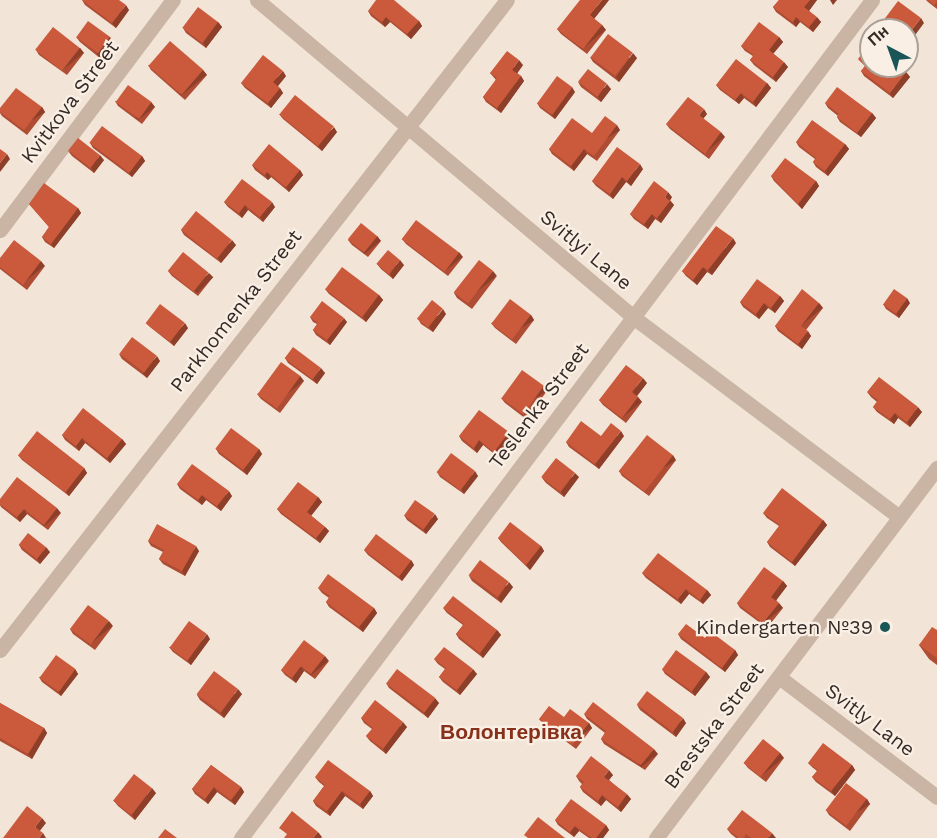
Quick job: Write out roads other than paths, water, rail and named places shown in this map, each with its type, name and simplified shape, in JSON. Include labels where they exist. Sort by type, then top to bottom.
[{"type":"street","name":"Kvitkova Street","points":[[0,230],[174,0]]},
{"type":"street","name":"Svitlyi Lane","points":[[257,0],[633,317],[900,517]]},
{"type":"street","name":"Parkhomenka Street","points":[[0,650],[507,0]]},
{"type":"street","name":"Teslenka Street","points":[[241,838],[872,0]]},
{"type":"street","name":"Brestska Street","points":[[656,838],[937,468]]},
{"type":"street","name":"Svitly Lane","points":[[778,676],[937,796]]},
{"type":"place","name":"Kindergarten №39","points":[[885,627]]},
{"type":"district","name":"Волонтерівка","points":[[511,732]]}]
